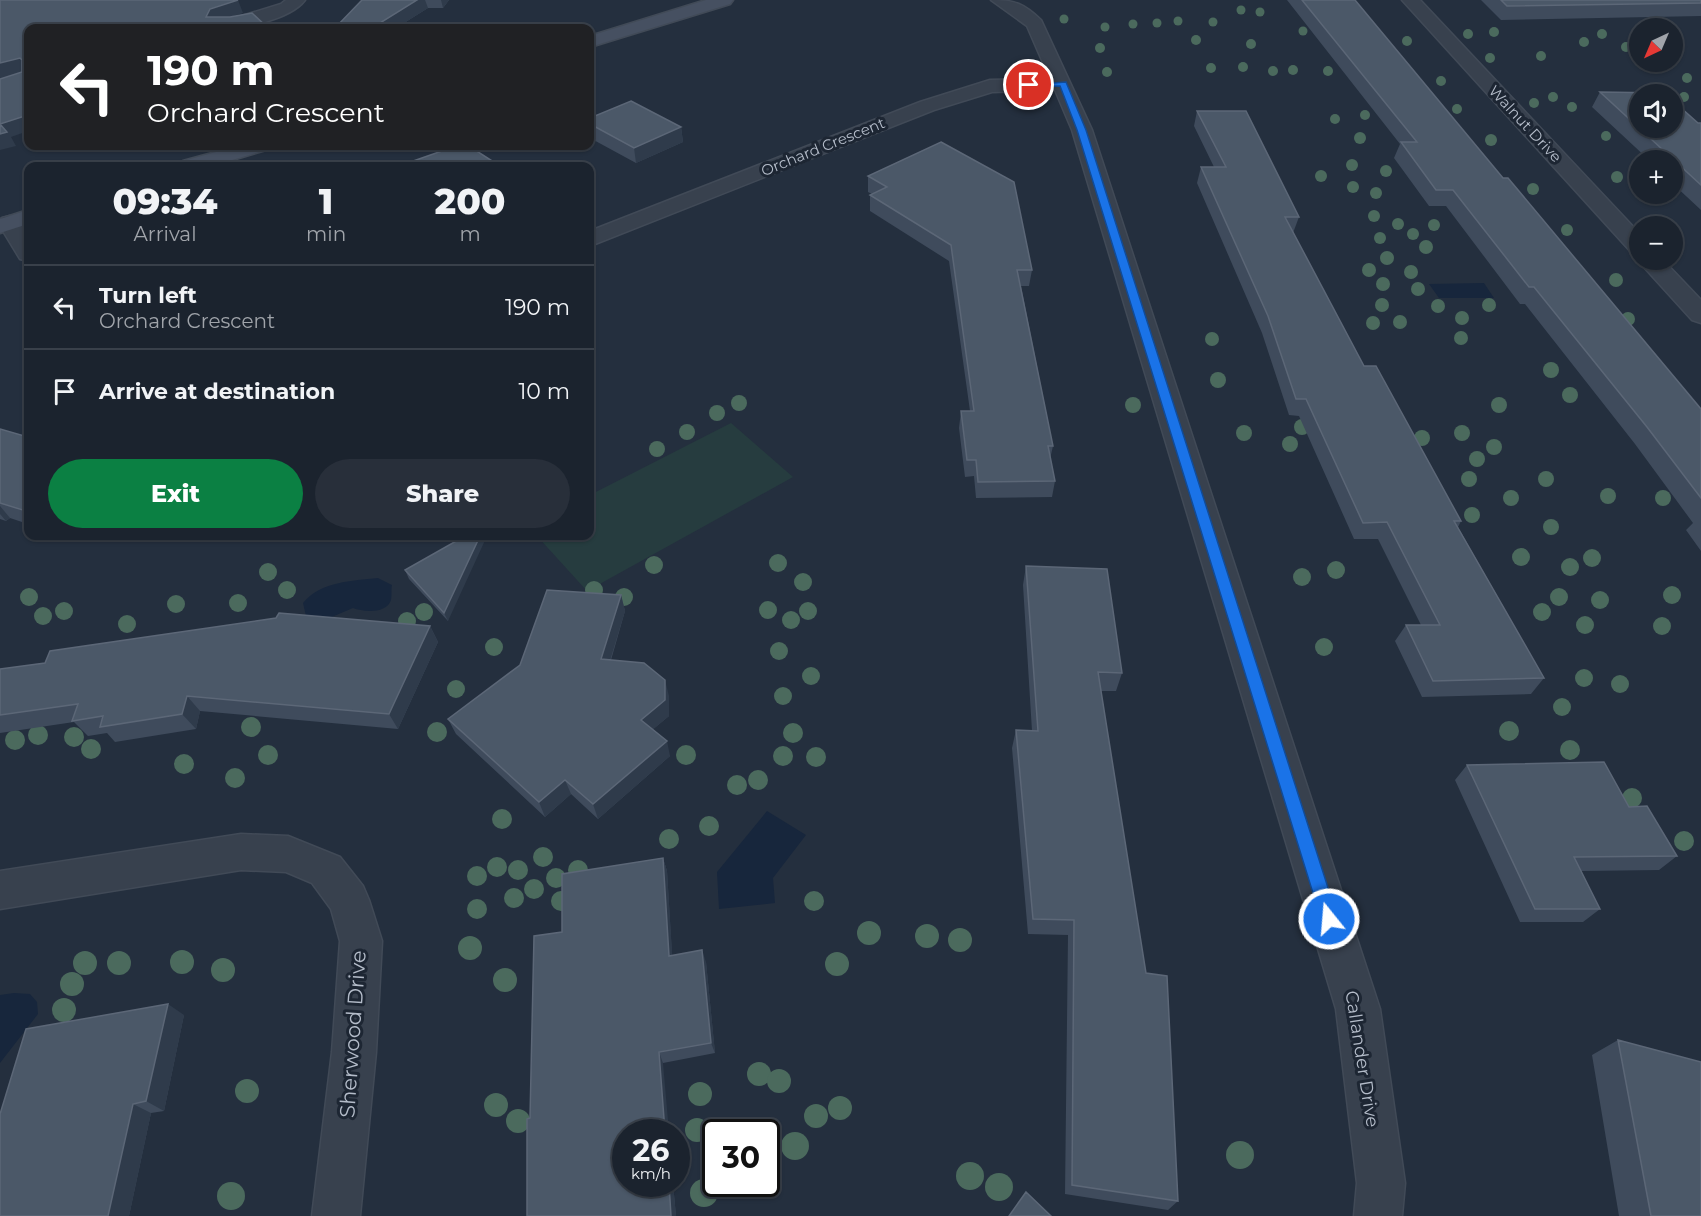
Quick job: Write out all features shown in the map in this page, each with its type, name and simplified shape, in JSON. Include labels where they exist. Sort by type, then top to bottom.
[{"type":"main road","points":[[594,41],[724,0]]},
{"type":"main road","points":[[205,162],[246,150]]},
{"type":"street","points":[[235,24],[287,8],[296,0]]},
{"type":"street","name":"Callander Drive","points":[[999,0],[1025,14],[1035,24],[1082,130],[1358,1009],[1381,1183],[1378,1216]]},
{"type":"street","name":"Walnut Drive","points":[[1411,0],[1629,236]]},
{"type":"street","name":"Orchard Crescent","points":[[594,238],[927,106],[990,86],[1063,84]]},
{"type":"street","points":[[13,222],[24,246]]},
{"type":"street","points":[[1659,270],[1701,315]]},
{"type":"street","name":"Sherwood Drive","points":[[0,890],[241,852],[288,854],[326,870],[349,900],[361,941],[354,1052],[336,1216]]},
{"type":"green space","points":[[731,423],[793,477],[587,591],[541,540],[594,540],[594,493]]},
{"type":"water","points":[[1484,283],[1494,298],[1439,298],[1429,284]]},
{"type":"water","points":[[378,578],[392,585],[391,600],[385,608],[368,611],[353,608],[327,619],[306,616],[303,603],[319,590],[338,583]]},
{"type":"water","points":[[767,811],[806,835],[773,878],[775,903],[719,909],[717,872]]},
{"type":"water","points":[[30,994],[37,1002],[38,1014],[0,1063],[0,995]]},
{"type":"building","points":[[0,0],[238,0],[210,9],[206,17],[230,17],[252,13],[264,24],[24,24],[24,116],[0,124],[0,79],[22,72],[22,60],[20,58],[0,63]]},
{"type":"building","points":[[362,0],[417,0],[378,24],[339,24]]},
{"type":"building","points":[[1302,0],[1355,0],[1503,178],[1508,178],[1701,409],[1701,498],[1647,427],[1534,287],[1529,287],[1453,190],[1436,190],[1401,142],[1417,142]]},
{"type":"building","points":[[1501,0],[1701,0],[1701,3],[1507,6]]},
{"type":"building","points":[[1600,92],[1629,92],[1629,119]]},
{"type":"building","points":[[631,101],[681,127],[634,148],[594,126],[594,116]]},
{"type":"building","points":[[1683,110],[1701,123],[1701,185],[1683,168],[1683,150],[1663,150],[1650,138],[1683,138]]},
{"type":"building","points":[[1197,111],[1246,111],[1299,217],[1285,217],[1364,366],[1376,366],[1461,521],[1454,521],[1544,678],[1433,681],[1406,625],[1440,625],[1387,522],[1363,523],[1306,399],[1296,399],[1268,316],[1201,167],[1226,167]]},
{"type":"building","points":[[0,124],[7,132],[0,134]]},
{"type":"building","points":[[941,142],[1014,182],[1032,270],[1017,270],[1053,446],[1048,446],[1055,481],[978,482],[976,460],[967,460],[961,411],[974,411],[951,245],[870,195],[887,187],[868,176]]},
{"type":"building","points":[[445,150],[475,150],[494,162],[410,162]]},
{"type":"building","points":[[0,429],[24,436],[24,510],[0,503]]},
{"type":"building","points":[[458,540],[478,540],[444,613],[405,570]]},
{"type":"building","points":[[1026,566],[1107,569],[1122,673],[1098,672],[1146,973],[1167,976],[1178,1201],[1072,1185],[1074,920],[1033,919],[1016,730],[1038,731]]},
{"type":"building","points":[[547,590],[621,595],[601,659],[644,663],[665,680],[665,700],[641,720],[667,741],[593,804],[565,780],[539,802],[448,719],[520,665]]},
{"type":"building","points":[[279,613],[430,626],[389,714],[187,696],[182,714],[100,727],[103,716],[72,721],[78,704],[0,715],[0,669],[45,663],[50,651],[276,618]]},
{"type":"building","points":[[1604,762],[1629,807],[1647,806],[1677,856],[1574,857],[1600,909],[1535,909],[1467,765]]},
{"type":"building","points":[[663,858],[669,956],[702,950],[711,1043],[659,1052],[664,1119],[612,1119],[612,1197],[670,1197],[671,1216],[527,1216],[527,1119],[530,1118],[534,936],[562,932],[562,874]]},
{"type":"building","points":[[168,1004],[146,1101],[133,1104],[108,1216],[0,1216],[0,1114],[26,1029]]},
{"type":"building","points":[[1618,1040],[1701,1062],[1701,1216],[1651,1216]]},
{"type":"building","points":[[1026,1192],[1051,1216],[1009,1216]]},
{"type":"route","points":[[1029,85],[1063,84],[1082,130],[1329,919]]}]
